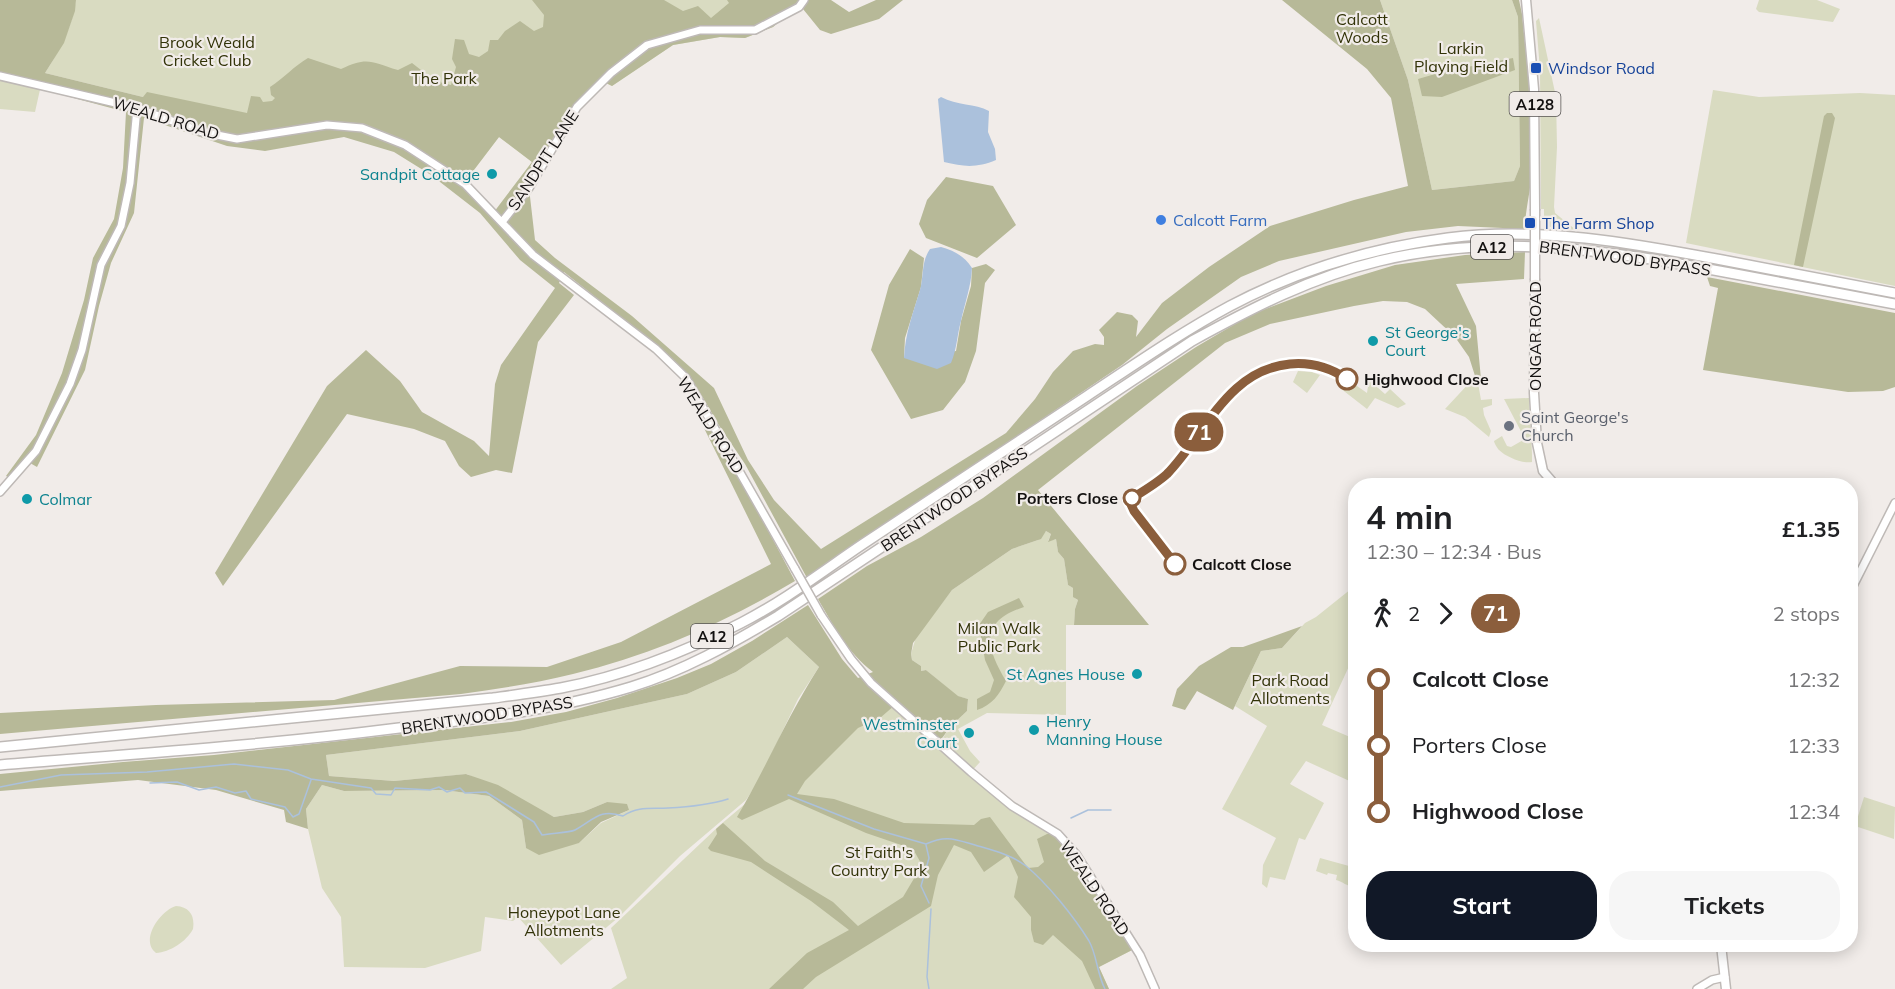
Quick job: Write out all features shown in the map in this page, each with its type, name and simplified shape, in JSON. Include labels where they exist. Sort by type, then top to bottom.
[{"type":"highway","name":"BRENTWOOD BYPASS","points":[[0,747],[493,698],[562,687],[601,678],[650,662],[717,634],[769,607],[1079,401],[1174,339],[1230,306],[1286,280],[1369,252],[1449,238],[1508,234],[1550,235],[1671,251],[1895,293]]},
{"type":"highway","name":"BRENTWOOD BYPASS","points":[[0,765],[301,740],[494,716],[585,699],[653,679],[713,654],[778,616],[1192,341],[1294,288],[1379,261],[1456,249],[1536,245],[1560,247],[1673,262],[1895,304]]},
{"type":"main road","name":"ONGAR ROAD","points":[[1526,0],[1534,89],[1534,393],[1537,443],[1543,471],[1550,478]]},
{"type":"main road","points":[[1722,952],[1726,989]]},
{"type":"street","name":"SANDPIT LANE","points":[[502,222],[529,188],[577,107],[610,73],[647,45],[700,30],[755,30],[799,7],[804,0]]},
{"type":"street","name":"WEALD ROAD","points":[[0,76],[137,108],[202,132],[237,139],[327,125],[362,128],[405,145],[465,184],[533,255],[648,343],[686,378],[821,615],[850,659],[871,683],[971,772],[1012,806],[1058,834],[1070,848],[1140,955],[1155,989]]},
{"type":"street","points":[[0,492],[36,451],[69,384],[82,350],[101,265],[121,226],[130,183],[137,108]]},
{"type":"street","points":[[1858,576],[1895,503]]},
{"type":"street","points":[[1697,989],[1712,980],[1725,976]]},
{"type":"green space","name":"Calcott Woods","points":[[0,0],[76,0],[75,11],[64,43],[45,73],[143,97],[147,92],[247,113],[251,96],[260,97],[263,102],[272,101],[275,98],[271,95],[270,87],[308,58],[341,69],[364,61],[398,70],[412,63],[421,70],[423,78],[451,85],[456,67],[452,59],[455,39],[464,40],[469,54],[479,57],[488,51],[490,40],[498,40],[505,31],[520,21],[534,31],[543,27],[544,15],[532,0],[664,0],[683,11],[698,6],[711,18],[729,3],[727,0],[831,0],[849,12],[876,0],[903,0],[879,19],[831,34],[820,30],[803,9],[784,18],[773,27],[745,38],[720,37],[673,45],[612,86],[602,81],[577,107],[529,188],[535,240],[555,258],[632,316],[714,388],[748,460],[774,500],[821,549],[1006,433],[1035,399],[1053,372],[1073,351],[1095,344],[1104,345],[1104,337],[1099,330],[1117,312],[1132,315],[1138,321],[1136,337],[1162,303],[1209,267],[1270,226],[1408,186],[1391,98],[1367,69],[1282,0],[1380,0],[1408,80],[1432,190],[1514,181],[1520,166],[1518,17],[1512,0],[1519,0],[1530,91],[1528,97],[1531,177],[1525,229],[1458,226],[1406,232],[1279,261],[1241,277],[1167,329],[1122,365],[807,578],[745,464],[685,373],[643,335],[564,272],[559,283],[574,295],[538,342],[512,473],[496,470],[471,477],[459,466],[445,441],[414,429],[347,414],[223,586],[215,573],[327,386],[366,350],[400,381],[422,412],[474,441],[489,456],[495,384],[501,365],[555,288],[520,260],[480,213],[431,175],[394,152],[344,137],[265,151],[227,146],[144,118],[134,213],[111,263],[85,370],[37,467],[30,463],[14,480],[6,476],[36,435],[62,373],[84,300],[93,258],[114,219],[123,168],[126,112],[0,76]],"holes":[[[499,137],[532,162],[494,212],[464,183]]]},
{"type":"green space","name":"The Park","points":[[76,0],[800,0],[773,27],[745,38],[720,37],[673,45],[612,86],[602,81],[494,212],[532,162],[499,137],[464,183],[405,145],[301,129],[143,97],[45,73],[65,38]]},
{"type":"green space","name":"Larkin Playing Field","points":[[1380,0],[1512,0],[1518,17],[1520,166],[1514,181],[1432,190],[1408,80]]},
{"type":"green space","points":[[1759,0],[1817,0],[1840,9],[1833,22],[1759,12],[1756,9]]},
{"type":"green space","points":[[1539,18],[1556,97],[1555,213],[1576,230],[1544,226],[1544,209],[1541,209],[1540,70],[1536,21]]},
{"type":"green space","points":[[1513,58],[1515,70],[1442,97],[1422,96],[1418,79]]},
{"type":"green space","points":[[0,76],[41,85],[35,112],[0,109]]},
{"type":"green space","points":[[1713,90],[1759,97],[1860,93],[1895,95],[1895,286],[1686,243]]},
{"type":"green space","points":[[1832,113],[1835,118],[1803,267],[1794,265],[1824,116]]},
{"type":"green space","points":[[946,177],[993,186],[1016,225],[977,258],[926,238],[919,224],[927,200]]},
{"type":"green space","points":[[910,249],[924,258],[921,287],[905,338],[904,358],[956,351],[961,321],[971,286],[972,268],[986,264],[995,270],[985,283],[976,351],[965,382],[943,410],[911,419],[871,350],[889,285]]},
{"type":"green space","points":[[1525,252],[1524,279],[1456,284],[1476,326],[1481,379],[1476,379],[1469,357],[1455,337],[1425,309],[1407,302],[1383,301],[1270,324],[1225,343],[1038,490],[1149,625],[1074,625],[1078,600],[1073,597],[1073,588],[1068,585],[1064,559],[1058,552],[1056,539],[1048,542],[1051,534],[1046,531],[1041,539],[1012,549],[952,590],[913,643],[912,660],[921,666],[921,671],[926,670],[958,696],[968,699],[967,711],[950,727],[938,744],[895,705],[880,718],[858,728],[805,781],[797,794],[834,799],[904,823],[974,825],[981,819],[990,817],[1028,868],[1038,867],[1044,862],[1037,839],[1047,834],[1058,834],[1076,854],[1136,948],[1099,967],[1109,989],[1095,989],[1082,961],[1053,935],[1043,945],[1034,942],[1031,917],[1014,897],[1018,877],[1008,855],[984,872],[971,852],[954,845],[938,875],[931,906],[816,977],[803,989],[769,989],[807,953],[849,930],[811,901],[751,862],[711,851],[708,848],[717,834],[716,829],[723,823],[765,861],[833,902],[858,926],[903,897],[922,865],[913,849],[866,833],[789,799],[742,820],[737,817],[819,667],[787,637],[736,672],[687,694],[520,731],[326,755],[329,776],[394,781],[466,774],[498,785],[554,817],[583,812],[607,802],[627,804],[629,810],[601,822],[579,843],[539,855],[526,848],[522,820],[489,796],[444,790],[344,791],[322,785],[306,809],[308,829],[286,822],[284,810],[216,790],[138,780],[0,791],[0,774],[214,755],[511,722],[566,712],[617,698],[711,664],[808,605],[842,659],[858,678],[873,672],[856,656],[835,629],[818,599],[867,566],[921,537],[983,498],[1137,386],[1196,347],[1252,314],[1326,286],[1395,265],[1465,255]]},
{"type":"green space","points":[[1707,277],[1895,313],[1895,387],[1883,391],[1848,392],[1703,370],[1718,288],[1710,286]]},
{"type":"green space","points":[[1298,371],[1320,375],[1307,393],[1293,382]]},
{"type":"green space","points":[[1347,379],[1367,393],[1369,380],[1385,394],[1390,389],[1406,404],[1398,408],[1375,398],[1367,409],[1340,388]]},
{"type":"green space","points":[[1472,380],[1478,383],[1481,400],[1492,399],[1492,405],[1483,408],[1491,431],[1489,437],[1465,417],[1445,409]]},
{"type":"green space","points":[[1529,398],[1532,462],[1519,461],[1506,455],[1498,449],[1494,441],[1502,436],[1507,446],[1511,447],[1525,439],[1504,399]]},
{"type":"green space","points":[[709,425],[730,459],[795,581],[688,636],[631,657],[573,674],[461,694],[0,734],[0,713],[156,705],[334,700],[460,666],[547,667],[621,642],[771,564],[704,428]]},
{"type":"green space","name":"St Faith's Country Park","points":[[1046,531],[1051,534],[1048,541],[1056,539],[1058,552],[1064,559],[1068,585],[1073,588],[1073,594],[1078,600],[1074,625],[1066,625],[1066,715],[987,713],[958,729],[970,751],[980,762],[971,772],[1012,806],[1046,825],[1136,948],[1099,967],[1109,989],[611,989],[627,978],[611,928],[720,825],[796,761],[871,683],[939,744],[950,727],[967,711],[968,699],[957,696],[926,670],[921,671],[921,666],[912,660],[911,654],[916,637],[952,590],[1012,549],[1038,540]]},
{"type":"green space","name":"Park Road Allotments","points":[[1348,591],[1348,668],[1322,725],[1348,736],[1348,780],[1306,761],[1290,784],[1324,803],[1305,840],[1299,838],[1285,880],[1270,877],[1267,888],[1262,884],[1263,865],[1276,838],[1222,809],[1267,726],[1235,706],[1261,651],[1282,648],[1305,623]]},
{"type":"green space","points":[[1019,598],[1024,607],[1000,620],[993,627],[991,636],[994,657],[1006,681],[994,699],[977,710],[977,699],[990,692],[994,680],[985,660],[979,625],[988,612]]},
{"type":"green space","points":[[1302,626],[1282,648],[1261,651],[1233,710],[1197,691],[1185,710],[1172,706],[1177,689],[1199,666],[1231,647],[1243,647]]},
{"type":"green space","name":"Honeypot Lane Allotments","points":[[787,637],[819,667],[798,699],[757,784],[746,800],[680,856],[619,917],[561,965],[518,917],[513,921],[485,917],[481,951],[425,968],[344,967],[341,917],[322,888],[308,829],[306,809],[322,785],[344,791],[444,790],[489,796],[522,820],[526,848],[579,843],[601,823],[629,810],[607,802],[583,812],[554,817],[467,774],[394,781],[329,776],[326,755],[520,731],[687,694],[736,672]]},
{"type":"green space","points":[[1864,797],[1895,807],[1894,839],[1858,827],[1858,816]]},
{"type":"green space","points":[[1320,858],[1348,866],[1348,885],[1336,880],[1337,875],[1328,873],[1327,875],[1316,871]]},
{"type":"green space","points":[[176,906],[188,910],[193,920],[193,929],[177,946],[156,953],[151,947],[151,933],[164,913]]},
{"type":"water","points":[[941,97],[989,111],[988,132],[995,149],[996,160],[970,166],[944,162],[938,99]]},
{"type":"water","points":[[941,247],[959,254],[972,268],[953,358],[951,363],[937,369],[904,358],[925,259],[930,249]]},
{"type":"waterway","points":[[0,787],[61,775],[147,772],[234,764],[288,770],[311,779],[371,788],[376,794],[391,795],[395,788],[430,790],[439,787],[447,792],[460,788],[465,793],[486,792],[534,822],[542,835],[572,831],[602,814],[623,816],[639,809],[691,806],[728,799]]},
{"type":"waterway","points":[[150,783],[177,782],[199,790],[216,787],[235,793],[246,791],[251,799],[285,807],[293,817],[299,814],[311,780]]},
{"type":"waterway","points":[[788,795],[874,829],[926,844],[945,839],[956,840],[1002,853],[1020,862],[1051,891],[1083,932],[1092,946],[1105,989]]},
{"type":"waterway","points":[[1071,818],[1088,810],[1111,810]]},
{"type":"waterway","points":[[926,845],[929,858],[921,886],[929,903]]},
{"type":"waterway","points":[[929,989],[927,977],[931,909]]},
{"type":"bus line","name":"71","points":[[1175,564],[1134,511],[1129,500],[1165,476],[1230,393],[1251,377],[1269,368],[1302,363],[1330,369],[1347,379]]},
{"type":"place","name":"Windsor Road","points":[[1536,68]]},
{"type":"place","name":"Sandpit Cottage","points":[[492,174]]},
{"type":"place","name":"Calcott Farm","points":[[1161,220]]},
{"type":"place","name":"The Farm Shop","points":[[1530,223]]},
{"type":"place","name":"St George's Court","points":[[1373,341]]},
{"type":"place","name":"Highwood Close","points":[[1347,379]]},
{"type":"place","name":"Saint George's Church","points":[[1509,426]]},
{"type":"place","name":"Porters Close","points":[[1132,498]]},
{"type":"place","name":"Colmar","points":[[27,499]]},
{"type":"place","name":"Calcott Close","points":[[1175,564]]},
{"type":"place","name":"St Agnes House","points":[[1137,674]]},
{"type":"place","name":"Henry Manning House","points":[[1034,730]]},
{"type":"place","name":"Westminster Court","points":[[969,733]]},
{"type":"park label","name":"Brook Weald Cricket Club","points":[[207,51]]},
{"type":"park label","name":"Milan Walk Public Park","points":[[999,637]]}]
